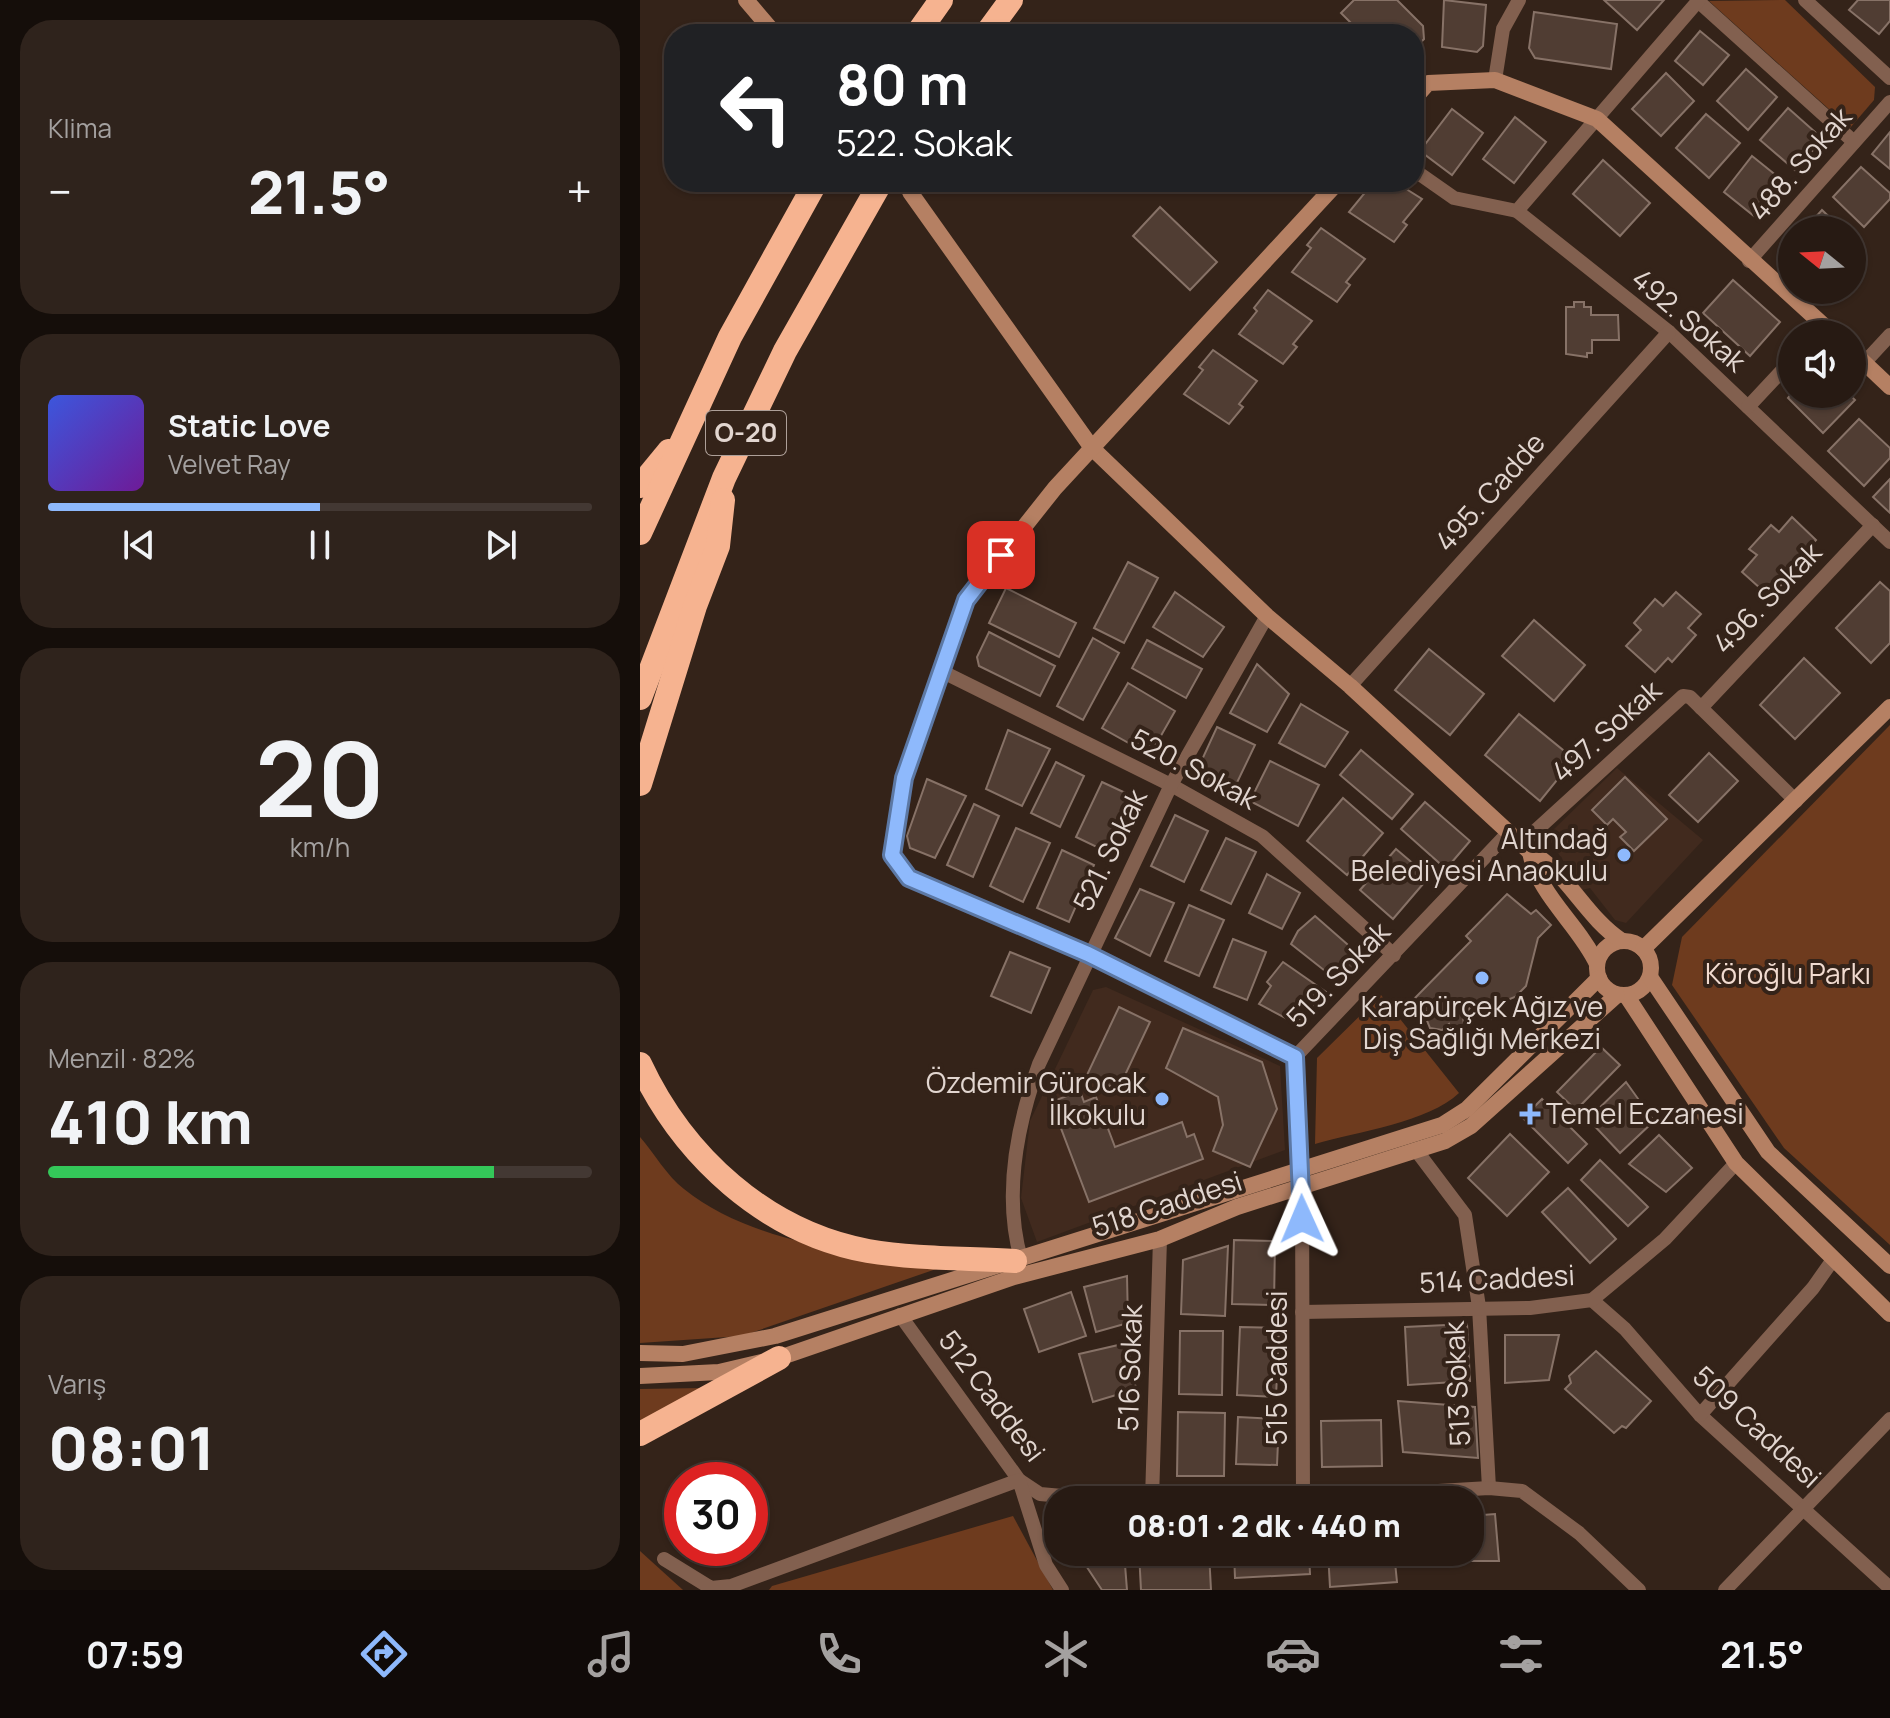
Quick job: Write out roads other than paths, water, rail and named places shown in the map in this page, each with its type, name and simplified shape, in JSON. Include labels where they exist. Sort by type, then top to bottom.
[{"type":"highway","points":[[924,24],[941,0]]},
{"type":"highway","points":[[993,24],[1011,0]]},
{"type":"highway","name":"O-20","points":[[640,533],[730,337],[810,192]]},
{"type":"highway","name":"O-20","points":[[640,698],[724,478],[785,351],[875,192]]},
{"type":"highway","points":[[640,486],[686,432]]},
{"type":"highway","points":[[640,784],[695,606],[718,546],[724,478]]},
{"type":"highway","points":[[640,1064],[656,1098],[694,1150],[728,1182],[777,1217],[840,1245],[865,1250],[1018,1260]]},
{"type":"highway","points":[[640,1434],[779,1358]]},
{"type":"street","points":[[746,0],[766,24]]},
{"type":"street","points":[[1495,80],[1503,29],[1519,0]]},
{"type":"street","points":[[1805,0],[1890,78]]},
{"type":"street","points":[[1424,177],[1454,198],[1517,211],[1698,1],[1854,142]]},
{"type":"street","points":[[1424,88],[1428,83],[1495,80],[1597,119],[1812,320]]},
{"type":"street","name":"488. Sokak","points":[[1749,261],[1890,102]]},
{"type":"street","points":[[910,192],[1092,448],[1267,616],[1350,686],[1507,834],[1544,860],[1599,926],[1622,941],[1643,949],[1650,959],[1650,977],[1768,1152],[1890,1266]]},
{"type":"street","points":[[1295,1057],[1088,954],[909,878],[892,855],[904,778],[966,600],[1092,448],[1329,192]]},
{"type":"street","name":"492. Sokak","points":[[1517,211],[1669,332],[1890,542]]},
{"type":"street","name":"495. Cadde","points":[[1350,686],[1669,332]]},
{"type":"street","points":[[1866,361],[1890,335]]},
{"type":"street","points":[[1866,363],[1890,387]]},
{"type":"street","points":[[1748,407],[1778,375]]},
{"type":"street","name":"496. Sokak","points":[[1701,708],[1873,525]]},
{"type":"street","name":"521. Sokak","points":[[1018,1260],[1012,1213],[1021,1122],[1039,1064],[1088,954],[1171,785],[1267,616]]},
{"type":"street","name":"520. Sokak","points":[[941,671],[1171,785],[1262,836],[1394,955]]},
{"type":"street","name":"497. Sokak","points":[[1525,849],[1676,699],[1690,697],[1796,801]]},
{"type":"street","points":[[1643,949],[1890,707]]},
{"type":"street","name":"519. Sokak","points":[[1302,1188],[1295,1057],[1507,834]]},
{"type":"street","points":[[1525,849],[1533,871],[1587,944],[1606,988],[1622,995],[1736,1163],[1832,1261],[1890,1314]]},
{"type":"street","points":[[1598,971],[1605,948],[1622,941]]},
{"type":"street","name":"518 Caddesi","points":[[640,1353],[683,1354],[743,1344],[1018,1260],[1454,1118],[1598,971]]},
{"type":"street","points":[[1622,995],[1639,991],[1650,977]]},
{"type":"street","name":"518 Caddesi","points":[[640,1376],[719,1372],[779,1358],[1014,1277],[1160,1239],[1237,1207],[1445,1141],[1471,1126],[1622,995]]},
{"type":"street","name":"513 Sokak","points":[[1416,1150],[1465,1215],[1479,1307],[1489,1488]]},
{"type":"street","name":"514 Caddesi","points":[[1302,1312],[1530,1308],[1592,1300],[1665,1239],[1736,1163]]},
{"type":"street","name":"515 Caddesi","points":[[1302,1188],[1303,1486]]},
{"type":"street","name":"516 Sokak","points":[[1152,1486],[1160,1239]]},
{"type":"street","points":[[1700,1415],[1813,1288],[1832,1261]]},
{"type":"street","name":"509 Caddesi","points":[[1592,1300],[1625,1329],[1700,1415],[1890,1588]]},
{"type":"street","name":"512 Caddesi","points":[[900,1315],[1019,1480],[1044,1494]]},
{"type":"street","points":[[1725,1590],[1890,1419]]},
{"type":"street","points":[[675,1566],[711,1588],[731,1586],[1019,1480],[1046,1565],[1062,1590]]},
{"type":"street","name":"512 Caddesi","points":[[1484,1488],[1522,1491],[1542,1502],[1639,1590]]},
{"type":"place","name":"Altındağ Belediyesi Anaokulu","points":[[1624,855]]},
{"type":"place","name":"Karapürçek Ağız ve Diş Sağlığı Merkezi","points":[[1482,978]]},
{"type":"place","name":"Özdemir Gürocak İlkokulu","points":[[1162,1099]]},
{"type":"place","name":"Temel Eczanesi","points":[[1530,1114]]},
{"type":"park label","name":"Köroğlu Parkı","points":[[1788,974]]}]
